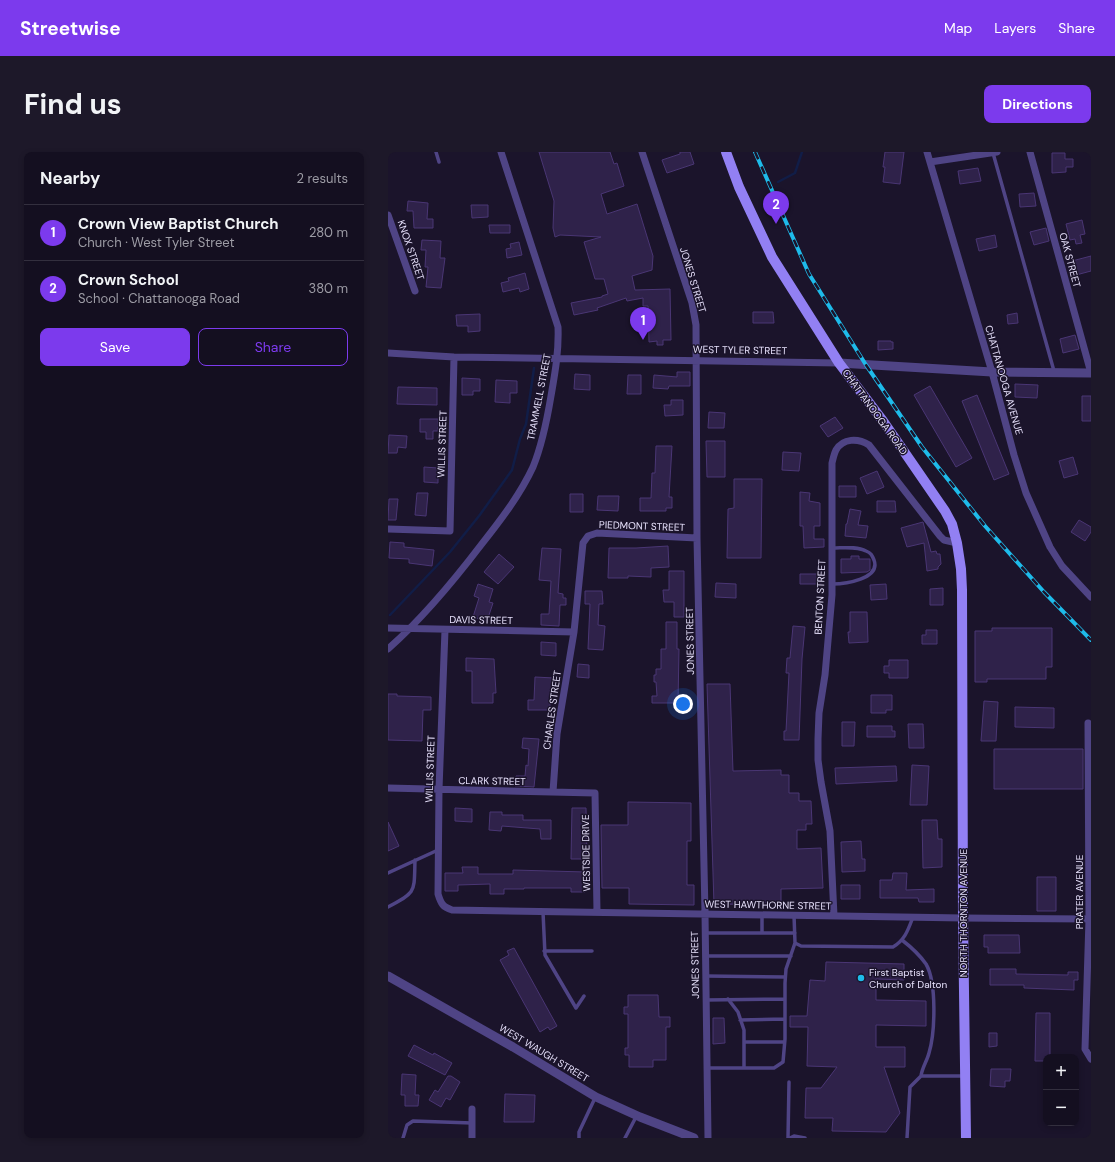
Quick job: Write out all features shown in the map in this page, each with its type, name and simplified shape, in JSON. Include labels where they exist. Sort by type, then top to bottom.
[{"type":"main road","name":"CHATTANOOGA ROAD","points":[[726,152],[739,187],[772,257],[839,363],[883,421],[933,493],[952,524],[958,543],[961,569],[963,688]]},
{"type":"main road","name":"NORTH THORNTON AVENUE","points":[[963,688],[963,918],[966,1138]]},
{"type":"street","name":"TRAMMELL STREET","points":[[388,649],[412,628],[438,600],[507,510],[533,466],[543,438],[558,359],[558,327],[501,152]]},
{"type":"street","name":"JONES STREET","points":[[642,152],[692,303],[696,325],[697,538],[708,1138]]},
{"type":"street","name":"CHATTANOOGA AVENUE","points":[[927,152],[1026,493],[1050,547],[1062,566],[1091,597]]},
{"type":"street","points":[[930,162],[995,152]]},
{"type":"street","name":"OAK STREET","points":[[1030,152],[1091,373]]},
{"type":"street","name":"KNOX STREET","points":[[388,215],[415,291]]},
{"type":"street","name":"WEST TYLER STREET","points":[[388,355],[839,363],[992,372],[1091,373]]},
{"type":"street","name":"WILLIS STREET","points":[[388,529],[450,531],[454,357]]},
{"type":"street","name":"BENTON STREET","points":[[834,916],[830,831],[818,760],[818,739],[819,713],[825,675],[831,613],[833,548],[832,463],[835,452],[838,448],[845,442],[857,440],[869,445],[940,536],[944,540],[958,543]]},
{"type":"street","name":"PIEDMONT STREET","points":[[574,632],[583,542],[588,536],[597,534],[697,538]]},
{"type":"street","name":"DAVIS STREET","points":[[388,628],[574,632]]},
{"type":"street","name":"WILLIS STREET","points":[[444,907],[440,903],[438,894],[439,789],[445,630]]},
{"type":"street","name":"CHARLES STREET","points":[[553,792],[557,734],[574,632]]},
{"type":"street","name":"PRATER AVENUE","points":[[1088,723],[1090,919],[1085,1049],[1091,1060]]},
{"type":"street","name":"CLARK STREET","points":[[388,788],[595,793]]},
{"type":"street","name":"WESTSIDE DRIVE","points":[[595,793],[597,912]]},
{"type":"street","name":"WEST HAWTHORNE STREET","points":[[444,907],[452,910],[543,912],[1090,919]]},
{"type":"street","name":"WEST WAUGH STREET","points":[[388,976],[514,1047],[596,1097],[636,1116],[694,1138]]},
{"type":"street","points":[[472,1109],[472,1138]]},
{"type":"lane","points":[[436,152],[439,162]]},
{"type":"lane","points":[[995,152],[1054,373]]},
{"type":"lane","points":[[832,584],[859,580],[869,576],[874,569],[875,562],[872,554],[866,550],[856,548],[833,548]]},
{"type":"lane","points":[[388,873],[439,849]]},
{"type":"lane","points":[[388,907],[408,896],[413,890],[415,860]]},
{"type":"lane","points":[[543,912],[545,955],[576,1008],[584,996]]},
{"type":"lane","points":[[762,914],[762,933]]},
{"type":"lane","points":[[707,1068],[774,1068],[783,1062],[786,969],[795,943],[794,915]]},
{"type":"lane","points":[[795,943],[801,946],[893,947],[902,940],[907,933],[913,917]]},
{"type":"lane","points":[[705,933],[795,933]]},
{"type":"lane","points":[[902,940],[916,951],[927,966],[932,983],[934,1001],[933,1036],[929,1054],[921,1076],[910,1087],[907,1138]]},
{"type":"lane","points":[[544,951],[592,951]]},
{"type":"lane","points":[[705,956],[790,956]]},
{"type":"lane","points":[[706,976],[786,977]]},
{"type":"lane","points":[[728,999],[738,1012],[744,1030],[744,1068]]},
{"type":"lane","points":[[706,1000],[785,999]]},
{"type":"lane","points":[[740,1020],[785,1019]]},
{"type":"lane","points":[[744,1042],[784,1042]]},
{"type":"lane","points":[[921,1076],[965,1076]]},
{"type":"lane","points":[[789,1082],[789,1138],[794,1136],[805,1138]]},
{"type":"lane","points":[[579,1138],[578,1132],[596,1097]]},
{"type":"lane","points":[[625,1138],[636,1116]]},
{"type":"lane","points":[[403,1138],[407,1125],[413,1121],[472,1122]]},
{"type":"building","points":[[539,152],[610,152],[614,164],[617,163],[624,186],[601,194],[607,214],[637,204],[653,256],[652,270],[632,276],[635,290],[670,289],[671,340],[663,340],[663,345],[657,345],[657,341],[649,342],[648,306],[643,306],[643,298],[627,301],[626,298],[597,308],[598,310],[574,315],[571,303],[602,297],[608,294],[604,279],[595,279],[584,242],[601,237],[560,235],[555,237],[553,228],[554,201]]},
{"type":"building","points":[[680,152],[690,152],[694,164],[667,173],[662,160],[680,154]]},
{"type":"building","points":[[885,152],[904,152],[900,184],[883,182]]},
{"type":"building","points":[[1052,153],[1065,153],[1065,159],[1073,159],[1073,167],[1066,167],[1066,172],[1052,173]]},
{"type":"building","points":[[978,168],[981,181],[960,184],[958,171]]},
{"type":"building","points":[[1034,193],[1036,206],[1020,207],[1019,194]]},
{"type":"building","points":[[408,201],[428,203],[427,219],[433,219],[433,228],[414,228],[413,211],[407,211]]},
{"type":"building","points":[[471,205],[488,205],[488,217],[472,218]]},
{"type":"building","points":[[1082,220],[1085,234],[1080,235],[1082,243],[1076,244],[1075,239],[1070,240],[1066,224]]},
{"type":"building","points":[[489,225],[510,225],[510,233],[490,233]]},
{"type":"building","points":[[1046,228],[1049,241],[1034,245],[1030,232]]},
{"type":"building","points":[[995,235],[997,247],[979,251],[976,239]]},
{"type":"building","points":[[422,240],[441,241],[440,258],[445,258],[441,288],[426,287],[428,267],[425,267],[426,250],[421,250]]},
{"type":"building","points":[[519,242],[522,255],[507,258],[506,249],[511,248],[510,244]]},
{"type":"building","points":[[1091,256],[1091,271],[1076,275],[1072,261]]},
{"type":"building","points":[[525,273],[529,289],[520,292],[519,288],[503,292],[501,283],[509,281],[508,278]]},
{"type":"building","points":[[753,312],[773,312],[774,323],[753,323]]},
{"type":"building","points":[[1017,313],[1018,323],[1008,324],[1007,315]]},
{"type":"building","points":[[480,314],[480,331],[468,332],[468,326],[457,326],[456,315]]},
{"type":"building","points":[[1075,335],[1079,349],[1063,353],[1060,339]]},
{"type":"building","points":[[878,341],[893,342],[893,349],[878,350]]},
{"type":"building","points":[[677,372],[690,372],[690,386],[669,386],[668,389],[653,388],[654,375],[677,377]]},
{"type":"building","points":[[575,374],[590,375],[590,390],[574,389]]},
{"type":"building","points":[[628,375],[641,375],[641,394],[627,394]]},
{"type":"building","points":[[462,378],[480,379],[480,391],[473,391],[473,395],[462,395]]},
{"type":"building","points":[[496,380],[517,381],[517,393],[510,393],[510,403],[495,402]]},
{"type":"building","points":[[1015,384],[1038,385],[1037,398],[1015,397]]},
{"type":"building","points":[[930,386],[972,458],[956,467],[914,395]]},
{"type":"building","points":[[398,387],[437,388],[437,405],[397,404]]},
{"type":"building","points":[[977,395],[1009,474],[994,480],[962,401]]},
{"type":"building","points":[[1082,396],[1091,396],[1091,421],[1082,421]]},
{"type":"building","points":[[671,400],[683,400],[683,415],[665,416],[664,405],[671,405]]},
{"type":"building","points":[[709,412],[725,413],[724,428],[708,428]]},
{"type":"building","points":[[835,417],[843,428],[828,437],[820,426]]},
{"type":"building","points":[[420,419],[438,419],[438,431],[433,431],[433,439],[426,439],[426,432],[420,432]]},
{"type":"building","points":[[389,435],[407,436],[406,448],[398,447],[397,453],[388,453]]},
{"type":"building","points":[[706,441],[725,441],[725,477],[707,477]]},
{"type":"building","points":[[656,446],[672,446],[669,497],[672,497],[672,508],[666,508],[666,511],[640,511],[640,498],[651,498],[652,473],[655,473]]},
{"type":"building","points":[[783,452],[801,453],[799,471],[782,470]]},
{"type":"building","points":[[1073,457],[1078,474],[1064,478],[1059,461]]},
{"type":"building","points":[[424,467],[438,468],[438,483],[424,482]]},
{"type":"building","points":[[877,471],[884,487],[867,494],[860,478]]},
{"type":"building","points":[[734,479],[762,479],[761,558],[727,558],[728,509],[734,508]]},
{"type":"building","points":[[839,486],[856,486],[856,497],[839,497]]},
{"type":"building","points":[[800,492],[810,493],[809,501],[820,503],[820,526],[814,526],[814,539],[824,539],[824,547],[804,548],[803,526],[800,526]]},
{"type":"building","points":[[417,493],[428,493],[426,516],[415,515]]},
{"type":"building","points":[[570,494],[583,494],[583,512],[570,512]]},
{"type":"building","points":[[598,496],[619,496],[618,511],[597,510]]},
{"type":"building","points":[[389,499],[398,499],[396,520],[388,520]]},
{"type":"building","points":[[877,501],[895,501],[896,512],[877,512]]},
{"type":"building","points":[[850,509],[861,511],[858,525],[868,526],[866,538],[845,536],[846,524]]},
{"type":"building","points":[[1079,520],[1091,527],[1091,532],[1085,541],[1071,532]]},
{"type":"building","points":[[923,522],[931,552],[936,551],[937,554],[940,554],[941,564],[938,569],[927,571],[924,543],[907,547],[901,528]]},
{"type":"building","points":[[390,542],[404,543],[404,547],[434,550],[432,566],[409,563],[409,559],[389,558]]},
{"type":"building","points":[[668,546],[669,567],[651,568],[651,577],[628,576],[628,578],[608,578],[609,548]]},
{"type":"building","points":[[542,548],[561,549],[558,593],[563,594],[563,598],[566,598],[566,605],[560,605],[559,626],[541,625],[541,614],[549,614],[551,581],[539,580]]},
{"type":"building","points":[[499,554],[514,567],[498,584],[484,572]]},
{"type":"building","points":[[851,556],[859,556],[859,559],[870,559],[870,570],[867,572],[841,573],[841,559],[851,559]]},
{"type":"building","points":[[669,571],[684,571],[684,617],[674,617],[674,602],[664,602],[663,590],[669,590]]},
{"type":"building","points":[[800,574],[821,574],[821,584],[800,584]]},
{"type":"building","points":[[716,583],[736,584],[736,598],[715,597]]},
{"type":"building","points":[[478,584],[493,589],[489,602],[493,603],[487,621],[473,617],[479,598],[474,596]]},
{"type":"building","points":[[886,584],[887,599],[871,600],[870,585]]},
{"type":"building","points":[[943,588],[943,605],[930,605],[930,589]]},
{"type":"building","points":[[585,591],[602,591],[603,604],[599,604],[598,625],[605,626],[603,650],[588,649],[590,604],[585,604]]},
{"type":"building","points":[[850,612],[867,612],[868,642],[849,643],[848,632],[850,632]]},
{"type":"building","points":[[666,622],[677,622],[677,649],[679,649],[678,703],[652,703],[652,696],[657,696],[654,675],[656,675],[656,669],[661,669],[661,649],[666,649]]},
{"type":"building","points":[[793,626],[805,627],[802,659],[799,740],[784,740],[784,731],[786,731],[789,673],[786,673],[787,658],[790,658]]},
{"type":"building","points":[[992,628],[1052,628],[1052,667],[1046,667],[1046,679],[987,679],[987,682],[975,682],[975,631],[992,631]]},
{"type":"building","points":[[926,630],[937,630],[937,644],[922,644],[922,635],[926,635]]},
{"type":"building","points":[[541,642],[556,643],[556,656],[541,655]]},
{"type":"building","points":[[466,658],[494,659],[496,693],[493,693],[493,703],[472,703],[472,671],[466,671]]},
{"type":"building","points":[[889,660],[908,660],[908,678],[889,678],[889,673],[884,673],[884,666],[889,666]]},
{"type":"building","points":[[578,664],[589,665],[589,678],[577,677]]},
{"type":"building","points":[[535,677],[554,678],[553,690],[550,690],[550,710],[528,710],[528,700],[534,700]]},
{"type":"building","points":[[707,684],[730,684],[733,771],[781,770],[781,775],[789,775],[789,793],[799,793],[799,801],[811,801],[812,824],[806,824],[806,830],[797,830],[797,849],[821,848],[823,888],[781,889],[781,902],[714,905]]},
{"type":"building","points":[[388,694],[397,694],[397,696],[431,697],[431,710],[423,710],[422,741],[388,740]]},
{"type":"building","points":[[871,695],[892,695],[892,710],[886,710],[886,713],[871,713]]},
{"type":"building","points":[[984,701],[998,702],[996,741],[981,741]]},
{"type":"building","points":[[1015,707],[1054,708],[1054,728],[1015,727]]},
{"type":"building","points":[[842,722],[855,722],[854,746],[842,746]]},
{"type":"building","points":[[908,724],[923,724],[924,748],[909,748]]},
{"type":"building","points":[[867,726],[892,726],[892,731],[895,731],[895,737],[867,737]]},
{"type":"building","points":[[523,738],[539,739],[534,787],[515,786],[516,776],[525,776],[526,765],[528,766],[529,749],[522,748]]},
{"type":"building","points":[[994,749],[1083,749],[1083,789],[994,789]]},
{"type":"building","points":[[912,765],[929,766],[927,805],[910,805]]},
{"type":"building","points":[[896,766],[897,781],[836,784],[835,768]]},
{"type":"building","points":[[628,802],[691,803],[691,841],[687,841],[687,885],[694,885],[694,905],[629,904],[629,888],[602,888],[601,825],[628,825]]},
{"type":"building","points":[[455,808],[472,809],[472,822],[455,821]]},
{"type":"building","points":[[572,808],[586,808],[587,859],[571,859]]},
{"type":"building","points":[[490,812],[502,812],[502,815],[523,815],[523,820],[551,820],[551,839],[541,839],[540,829],[502,826],[501,831],[489,830]]},
{"type":"building","points":[[922,820],[937,820],[938,839],[942,839],[942,867],[923,868]]},
{"type":"building","points":[[388,822],[399,846],[388,851]]},
{"type":"building","points":[[861,841],[862,859],[865,859],[865,871],[842,872],[841,842]]},
{"type":"building","points":[[462,867],[478,867],[478,874],[513,874],[513,870],[586,872],[585,892],[571,892],[571,888],[524,888],[504,889],[504,894],[490,894],[490,884],[458,885],[458,891],[445,891],[445,873],[463,873]]},
{"type":"building","points":[[893,873],[907,873],[906,890],[934,889],[934,902],[919,902],[918,898],[880,898],[880,880],[892,880]]},
{"type":"building","points":[[1037,877],[1056,877],[1056,911],[1037,911]]},
{"type":"building","points":[[841,885],[860,885],[860,899],[841,899]]},
{"type":"building","points":[[984,935],[1019,935],[1020,953],[988,953],[988,947],[984,947]]},
{"type":"building","points":[[514,948],[557,1026],[550,1030],[548,1027],[540,1032],[500,960],[509,955],[507,951]]},
{"type":"building","points":[[826,962],[904,964],[904,980],[876,979],[876,1000],[926,1001],[926,1026],[876,1025],[876,1047],[905,1047],[905,1067],[884,1067],[900,1113],[886,1132],[832,1131],[833,1118],[805,1118],[806,1088],[821,1088],[837,1067],[807,1066],[808,1027],[790,1027],[790,1016],[807,1016],[810,980],[825,981]]},
{"type":"building","points":[[990,969],[1016,969],[1016,974],[1068,975],[1068,972],[1078,972],[1078,980],[1074,980],[1074,990],[1024,988],[1024,985],[990,985]]},
{"type":"building","points":[[628,995],[658,995],[659,1017],[670,1017],[670,1027],[666,1027],[666,1060],[653,1060],[653,1067],[629,1067],[629,1055],[625,1055],[625,1048],[628,1048],[628,1014],[624,1014],[624,1007],[628,1007]]},
{"type":"building","points":[[1036,1013],[1050,1013],[1050,1054],[1043,1054],[1043,1061],[1035,1061]]},
{"type":"building","points":[[713,1018],[724,1018],[725,1043],[713,1044]]},
{"type":"building","points":[[989,1033],[997,1033],[997,1046],[989,1047]]},
{"type":"building","points":[[414,1045],[433,1055],[434,1053],[452,1063],[445,1075],[408,1056]]},
{"type":"building","points":[[991,1069],[1011,1069],[1010,1081],[1005,1081],[1005,1087],[990,1086]]},
{"type":"building","points":[[402,1074],[416,1075],[415,1095],[419,1095],[418,1106],[405,1106],[405,1095],[401,1095]]},
{"type":"building","points":[[448,1076],[451,1076],[460,1082],[450,1100],[446,1098],[441,1107],[429,1100],[435,1090],[438,1092]]},
{"type":"building","points":[[505,1094],[535,1095],[534,1122],[504,1122]]},
{"type":"waterway","points":[[778,182],[795,173],[802,152]]},
{"type":"waterway","points":[[390,615],[450,552],[479,516],[512,470],[520,439],[526,424],[534,368]]},
{"type":"railway","points":[[755,152],[809,274],[866,365],[922,447],[985,526],[1044,592],[1091,640]]},
{"type":"place","name":"Crown School","points":[[776,224]]},
{"type":"place","name":"Crown View Baptist Church","points":[[643,340]]},
{"type":"place","name":"First Baptist Church of Dalton","points":[[861,978]]}]
